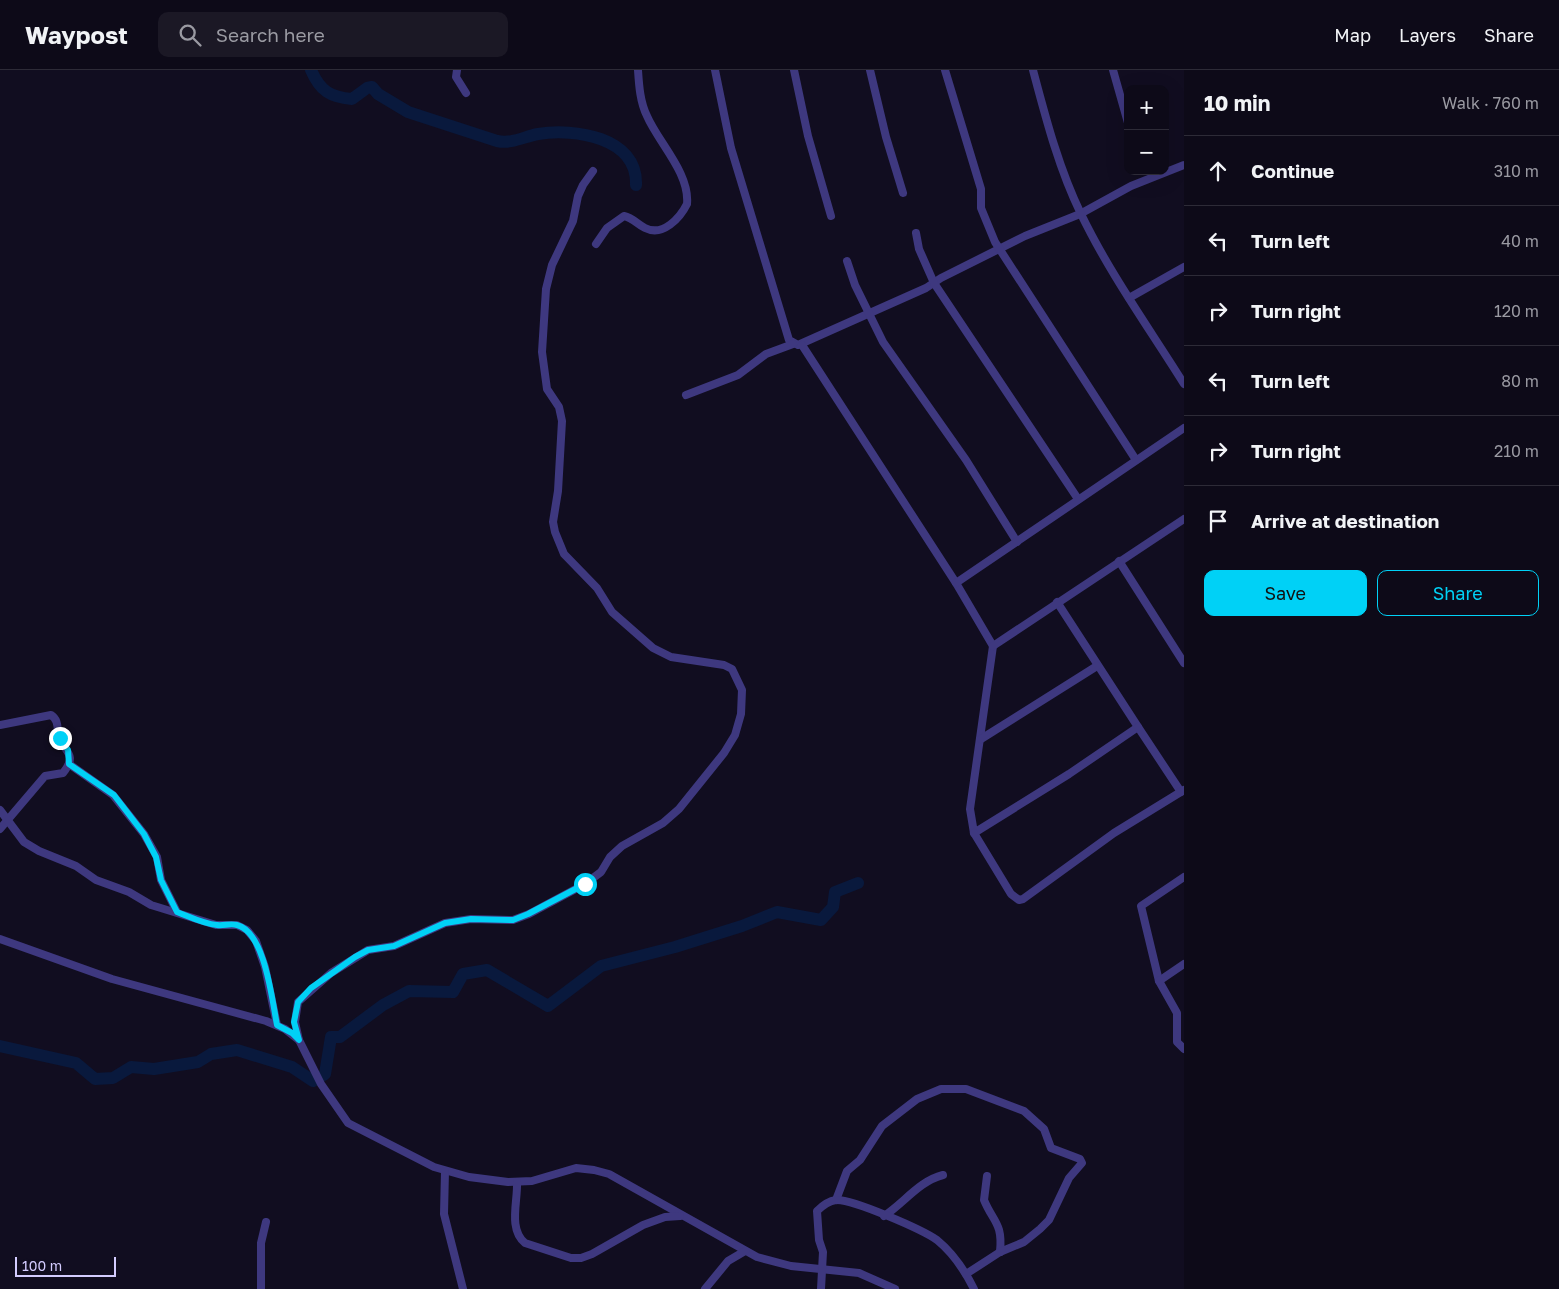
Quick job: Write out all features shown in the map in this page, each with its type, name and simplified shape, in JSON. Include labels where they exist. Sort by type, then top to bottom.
[{"type":"street","points":[[456,70],[456,77],[466,93]]},
{"type":"street","points":[[596,244],[607,228],[624,216],[632,218],[650,230],[661,230],[679,217],[687,204],[682,181],[669,152],[646,116],[638,70]]},
{"type":"street","points":[[715,70],[731,148],[789,340],[793,344]]},
{"type":"street","points":[[794,70],[808,136],[831,216]]},
{"type":"street","points":[[870,70],[886,137],[903,193]]},
{"type":"street","points":[[945,70],[981,189],[981,208],[999,250],[1136,460]]},
{"type":"street","points":[[1032,70],[1049,133],[1080,214],[1129,298],[1183,379]]},
{"type":"street","points":[[1113,70],[1124,109]]},
{"type":"street","points":[[1169,169],[1184,165]]},
{"type":"street","points":[[594,172],[578,196],[573,221],[552,265],[546,289],[542,352],[547,389],[559,407],[562,420],[558,491],[553,522],[554,532],[564,554],[597,588],[612,612],[653,648],[671,657],[724,665],[732,669],[742,690],[741,714],[735,735],[724,753],[679,810],[663,823],[622,846],[610,857],[601,872],[585,884],[513,920],[471,919],[445,923],[394,946],[368,950],[331,973],[298,1002],[294,1022],[299,1040],[321,1084],[343,1117],[354,1128],[445,1171],[486,1180],[517,1182],[532,1181],[576,1168],[594,1170],[609,1174],[680,1216],[745,1251],[780,1264],[859,1273],[895,1289]]},
{"type":"street","points":[[686,395],[738,375],[766,354],[793,344],[802,345],[868,312],[934,283],[1025,236],[1080,214],[1147,175]]},
{"type":"street","points":[[916,233],[919,249],[934,283],[1078,499]]},
{"type":"street","points":[[847,261],[855,285],[889,351],[916,386],[966,460],[1017,542]]},
{"type":"street","points":[[1129,298],[1184,267]]},
{"type":"street","points":[[802,345],[956,583],[993,646],[970,809],[974,833],[1011,894],[1018,900],[1023,899],[1106,838],[1182,791],[1097,666],[1057,602]]},
{"type":"street","points":[[956,583],[1184,428]]},
{"type":"street","points":[[993,646],[1119,561],[1183,523]]},
{"type":"street","points":[[1119,561],[1184,663]]},
{"type":"street","points":[[981,739],[1097,666]]},
{"type":"street","points":[[0,726],[52,715],[56,720],[61,742],[68,750],[69,764],[63,773],[45,776],[0,829]]},
{"type":"street","points":[[974,833],[1069,774],[1138,727]]},
{"type":"street","points":[[69,764],[114,795],[144,834],[156,857],[161,880],[177,912]]},
{"type":"street","points":[[0,810],[16,833],[38,851],[76,866],[96,880],[129,892],[151,905],[216,925],[237,925],[250,932],[265,967],[277,1025]]},
{"type":"street","points":[[1184,877],[1141,906],[1159,981],[1175,1008],[1177,1042],[1184,1049]]},
{"type":"street","points":[[0,940],[112,979],[277,1025],[292,1033],[299,1040]]},
{"type":"street","points":[[1159,981],[1184,964]]},
{"type":"street","points":[[836,1200],[847,1171],[860,1160],[882,1126],[917,1099],[942,1089],[966,1089],[1024,1111],[1044,1130],[1052,1148],[1082,1161],[1060,1193],[1048,1220],[1024,1242],[1000,1252],[966,1274]]},
{"type":"street","points":[[445,1171],[444,1214],[463,1289]]},
{"type":"street","points":[[884,1216],[898,1207],[917,1189],[943,1175]]},
{"type":"street","points":[[987,1176],[984,1200],[994,1215],[999,1231],[1000,1252]]},
{"type":"street","points":[[517,1182],[518,1199],[514,1217],[523,1242],[571,1258],[585,1257],[643,1225],[665,1217],[680,1216]]},
{"type":"street","points":[[821,1289],[824,1252],[819,1240],[817,1212],[826,1204],[836,1200],[850,1203],[884,1216],[935,1239],[966,1274],[974,1289]]},
{"type":"street","points":[[261,1289],[261,1243],[266,1222]]},
{"type":"street","points":[[705,1289],[728,1261],[745,1251]]},
{"type":"waterway","points":[[311,70],[322,88],[338,97],[352,99],[367,88],[372,87],[378,94],[408,112],[497,141],[513,141],[553,132],[585,135],[601,139],[615,146],[627,156],[634,169],[636,185]]},
{"type":"waterway","points":[[0,1046],[76,1063],[95,1079],[113,1078],[131,1067],[154,1069],[198,1062],[211,1054],[237,1050],[292,1067],[313,1081],[325,1074],[331,1037],[340,1037],[383,1005],[409,991],[453,992],[463,974],[487,970],[548,1006],[601,966],[675,947],[742,926],[777,912],[821,920],[833,907],[835,892],[858,883]]},
{"type":"route","points":[[60,738],[68,750],[69,764],[114,795],[144,834],[160,866],[161,880],[177,912],[209,924],[237,925],[247,930],[253,936],[265,967],[277,1025],[292,1033],[299,1040],[294,1022],[298,1002],[311,988],[355,957],[368,950],[394,946],[418,933],[445,923],[471,919],[513,920],[585,884]]}]
